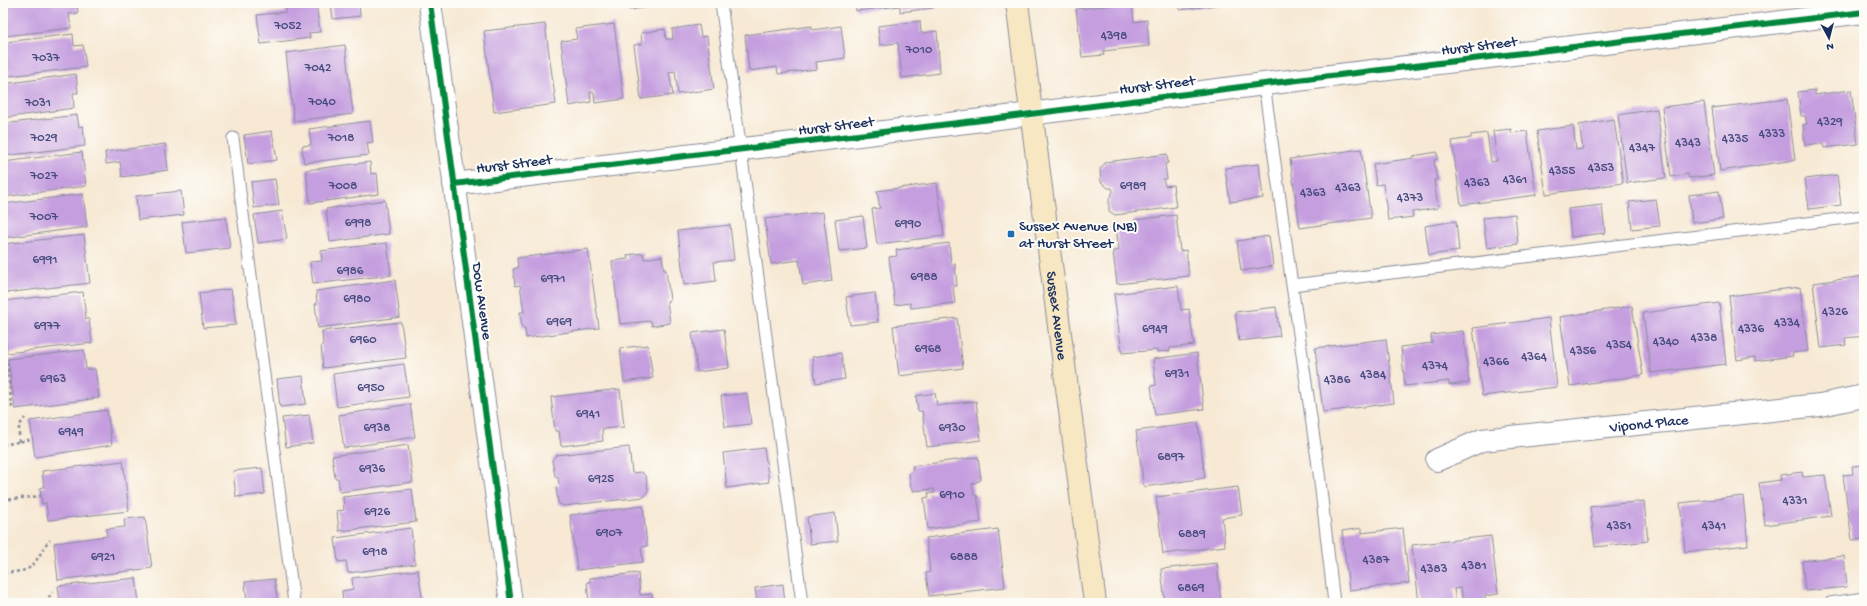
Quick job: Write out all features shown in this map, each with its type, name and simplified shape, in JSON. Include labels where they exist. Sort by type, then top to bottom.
[{"type":"street","name":"Dow Avenue","points":[[430,3],[512,603]]},
{"type":"street","name":"Sussex Avenue","points":[[1017,3],[1095,603]]},
{"type":"street","name":"Hurst Street","points":[[454,184],[1864,12]]},
{"type":"street","name":"Vipond Place","points":[[1437,460],[1482,440],[1820,405],[1864,396]]},
{"type":"lane","points":[[721,3],[802,603]]},
{"type":"lane","points":[[1264,84],[1319,473],[1334,603]]},
{"type":"lane","points":[[233,138],[294,603]]},
{"type":"lane","points":[[1292,285],[1864,216]]},
{"type":"lane","points":[[1830,603],[1864,598]]},
{"type":"path","points":[[7,363],[12,408]]},
{"type":"path","points":[[3,386],[10,384]]},
{"type":"path","points":[[19,442],[19,426],[25,418]]},
{"type":"path","points":[[3,445],[33,439]]},
{"type":"path","points":[[3,500],[41,496]]},
{"type":"path","points":[[4,573],[28,568],[50,540]]},
{"type":"path","points":[[46,603],[52,592]]},
{"type":"building","points":[[3,3],[77,3],[78,13],[69,14],[71,28],[5,36]]},
{"type":"building","points":[[258,3],[316,3],[320,32],[309,33],[310,38],[261,44],[257,15],[286,12],[285,4],[259,7]]},
{"type":"building","points":[[331,3],[359,3],[360,16],[333,19]]},
{"type":"building","points":[[628,3],[657,3],[658,6],[629,10]]},
{"type":"building","points":[[855,3],[934,3],[934,8],[900,12],[900,6],[856,11]]},
{"type":"building","points":[[1132,3],[1134,22],[1147,20],[1149,46],[1103,51],[1104,55],[1082,57],[1076,9]]},
{"type":"building","points":[[1179,3],[1223,3],[1223,4],[1180,10]]},
{"type":"building","points":[[1369,3],[1387,3],[1387,4],[1370,6]]},
{"type":"building","points":[[920,21],[921,33],[937,31],[940,73],[902,78],[898,43],[880,45],[878,26]]},
{"type":"building","points":[[545,24],[556,104],[494,112],[484,31]]},
{"type":"building","points":[[614,24],[624,99],[595,103],[594,92],[590,92],[591,102],[569,106],[561,41],[577,39],[575,29]]},
{"type":"building","points":[[699,25],[701,37],[707,36],[714,89],[678,94],[675,71],[669,72],[673,95],[641,99],[634,45],[642,44],[641,33],[665,29],[666,39],[673,39],[672,29]]},
{"type":"building","points":[[812,26],[812,30],[841,26],[845,58],[816,62],[817,69],[778,74],[777,67],[749,71],[745,35]]},
{"type":"building","points":[[73,34],[74,46],[83,45],[86,67],[9,76],[5,42]]},
{"type":"building","points":[[345,45],[353,114],[294,121],[286,53]]},
{"type":"building","points":[[76,74],[78,93],[73,93],[74,108],[3,118],[3,84]]},
{"type":"building","points":[[1815,90],[1815,95],[1851,90],[1858,144],[1824,148],[1823,143],[1805,145],[1803,125],[1807,124],[1805,116],[1801,116],[1798,92]]},
{"type":"building","points":[[1787,99],[1795,160],[1720,171],[1712,108]]},
{"type":"building","points":[[1704,102],[1714,175],[1689,178],[1688,174],[1671,177],[1662,107]]},
{"type":"building","points":[[1657,109],[1666,178],[1627,183],[1618,115]]},
{"type":"building","points":[[77,115],[79,127],[83,126],[85,146],[3,156],[3,124]]},
{"type":"building","points":[[1614,119],[1623,183],[1546,194],[1537,131],[1573,126],[1576,150],[1583,149],[1579,125]]},
{"type":"building","points":[[370,121],[373,142],[367,143],[369,155],[304,163],[302,146],[311,145],[309,129]]},
{"type":"building","points":[[1511,129],[1511,133],[1527,131],[1536,195],[1461,205],[1452,141],[1471,138],[1471,135],[1487,133],[1491,162],[1497,161],[1493,131]]},
{"type":"building","points":[[272,131],[277,160],[248,164],[244,135]]},
{"type":"building","points":[[165,144],[168,170],[122,177],[120,162],[106,164],[105,152]]},
{"type":"building","points":[[1361,149],[1371,218],[1300,228],[1290,159]]},
{"type":"building","points":[[82,152],[86,186],[3,197],[3,162]]},
{"type":"building","points":[[1437,152],[1438,159],[1434,160],[1437,180],[1434,180],[1438,208],[1412,212],[1413,217],[1388,220],[1383,184],[1376,185],[1373,164],[1414,158],[1413,156]]},
{"type":"building","points":[[1167,154],[1168,163],[1165,164],[1167,179],[1163,179],[1165,186],[1173,185],[1176,207],[1115,215],[1109,211],[1109,198],[1113,192],[1112,188],[1108,188],[1101,182],[1100,169],[1106,162]]},
{"type":"building","points":[[370,162],[371,174],[377,173],[379,194],[310,203],[306,170]]},
{"type":"building","points":[[1259,164],[1263,198],[1230,202],[1225,168]]},
{"type":"building","points":[[1837,175],[1841,205],[1809,209],[1805,179]]},
{"type":"building","points":[[275,179],[279,205],[254,208],[251,182]]},
{"type":"building","points":[[937,183],[944,236],[877,244],[872,209],[880,208],[877,191]]},
{"type":"building","points":[[181,191],[184,215],[138,220],[136,196]]},
{"type":"building","points":[[1719,191],[1723,219],[1692,223],[1689,195]]},
{"type":"building","points":[[83,194],[87,227],[3,238],[3,204]]},
{"type":"building","points":[[1656,199],[1660,226],[1632,229],[1629,202]]},
{"type":"building","points":[[385,200],[389,234],[330,242],[326,209]]},
{"type":"building","points":[[1602,205],[1605,233],[1571,237],[1568,209]]},
{"type":"building","points":[[282,211],[287,239],[258,243],[254,215]]},
{"type":"building","points":[[823,212],[832,281],[803,285],[799,260],[771,264],[765,219]]},
{"type":"building","points":[[1515,214],[1518,244],[1487,248],[1483,218]]},
{"type":"building","points":[[1176,215],[1180,251],[1186,250],[1189,276],[1117,284],[1113,251],[1119,250],[1116,228],[1135,225],[1134,220]]},
{"type":"building","points":[[863,216],[867,248],[839,251],[835,220]]},
{"type":"building","points":[[226,217],[230,248],[186,253],[182,222]]},
{"type":"building","points":[[1456,221],[1459,251],[1429,255],[1425,226]]},
{"type":"building","points":[[730,225],[734,260],[714,262],[716,281],[684,285],[678,231]]},
{"type":"building","points":[[84,235],[90,283],[5,293],[3,244]]},
{"type":"building","points":[[1269,236],[1273,266],[1241,271],[1237,241]]},
{"type":"building","points":[[387,243],[391,275],[313,284],[310,262],[322,261],[321,251]]},
{"type":"building","points":[[949,243],[951,264],[955,264],[957,286],[953,286],[955,303],[911,308],[910,303],[895,305],[889,257],[897,256],[896,250]]},
{"type":"building","points":[[588,249],[599,328],[526,338],[525,328],[522,328],[520,312],[524,312],[520,285],[515,286],[513,269],[518,268],[517,258]]},
{"type":"building","points":[[643,253],[644,259],[662,256],[664,270],[666,270],[670,300],[667,301],[670,323],[652,326],[651,321],[620,324],[612,261],[628,259],[627,255]]},
{"type":"building","points":[[1864,276],[1864,336],[1845,338],[1846,345],[1821,348],[1813,283]]},
{"type":"building","points":[[395,280],[400,317],[318,328],[315,304],[317,304],[316,291]]},
{"type":"building","points":[[1178,286],[1181,310],[1189,309],[1194,345],[1170,348],[1170,351],[1157,352],[1157,350],[1122,353],[1114,294]]},
{"type":"building","points":[[1800,287],[1808,351],[1792,353],[1793,356],[1755,361],[1755,357],[1737,360],[1729,296]]},
{"type":"building","points":[[231,289],[236,325],[203,328],[199,293]]},
{"type":"building","points":[[83,292],[86,319],[89,319],[92,343],[7,353],[3,301]]},
{"type":"building","points":[[875,293],[878,322],[850,325],[846,297]]},
{"type":"building","points":[[1719,303],[1726,364],[1651,373],[1643,313]]},
{"type":"building","points":[[1632,306],[1643,375],[1570,386],[1560,317]]},
{"type":"building","points":[[1276,307],[1280,336],[1239,341],[1235,312]]},
{"type":"building","points":[[957,318],[963,368],[899,376],[893,326]]},
{"type":"building","points":[[1549,318],[1557,387],[1482,396],[1473,328]]},
{"type":"building","points":[[401,322],[406,358],[323,368],[321,346],[323,345],[322,331]]},
{"type":"building","points":[[724,329],[729,368],[697,372],[692,333]]},
{"type":"building","points":[[1463,331],[1469,383],[1449,385],[1449,381],[1405,386],[1401,347],[1432,343],[1431,335]]},
{"type":"building","points":[[1386,339],[1394,403],[1323,412],[1315,348]]},
{"type":"building","points":[[648,345],[653,378],[624,382],[620,348]]},
{"type":"building","points":[[84,350],[86,369],[95,369],[99,398],[15,409],[8,359]]},
{"type":"building","points":[[841,353],[845,379],[816,383],[812,357]]},
{"type":"building","points":[[1197,353],[1204,409],[1155,415],[1151,386],[1156,385],[1153,359]]},
{"type":"building","points":[[404,364],[409,397],[337,407],[333,374]]},
{"type":"building","points":[[303,376],[306,404],[280,407],[277,379]]},
{"type":"building","points":[[620,389],[624,427],[602,429],[603,441],[561,446],[559,431],[555,431],[551,397]]},
{"type":"building","points":[[747,393],[751,424],[725,427],[721,396]]},
{"type":"building","points":[[935,393],[937,406],[976,401],[981,440],[927,447],[922,411],[918,411],[916,396]]},
{"type":"building","points":[[410,404],[415,437],[344,448],[339,415]]},
{"type":"building","points":[[107,410],[112,445],[35,457],[30,421]]},
{"type":"building","points":[[309,415],[313,443],[286,447],[282,418]]},
{"type":"building","points":[[1198,423],[1205,478],[1144,487],[1136,431]]},
{"type":"building","points":[[408,445],[413,482],[340,492],[338,478],[335,478],[332,456]]},
{"type":"building","points":[[629,447],[632,473],[642,472],[646,477],[648,490],[644,497],[563,506],[558,503],[556,487],[559,484],[558,478],[555,476],[552,460],[556,455]]},
{"type":"building","points":[[764,448],[769,482],[727,488],[723,453]]},
{"type":"building","points":[[978,457],[981,480],[972,484],[974,495],[977,495],[981,522],[928,529],[924,498],[929,497],[928,493],[935,493],[934,489],[913,491],[913,488],[911,488],[909,473],[913,470],[912,466]]},
{"type":"building","points":[[123,461],[129,511],[48,520],[46,503],[42,504],[40,488],[44,487],[42,471]]},
{"type":"building","points":[[1864,465],[1864,539],[1852,540],[1843,475],[1853,474],[1852,466]]},
{"type":"building","points":[[262,468],[265,494],[236,497],[233,471]]},
{"type":"building","points":[[1802,472],[1803,477],[1825,475],[1831,516],[1765,525],[1759,483],[1781,480],[1780,475]]},
{"type":"building","points":[[1238,487],[1242,515],[1222,518],[1225,546],[1163,554],[1156,497]]},
{"type":"building","points":[[412,489],[416,522],[339,531],[337,511],[344,510],[343,497]]},
{"type":"building","points":[[1743,496],[1748,545],[1685,552],[1680,503]]},
{"type":"building","points":[[1644,501],[1648,541],[1595,547],[1590,507]]},
{"type":"building","points":[[643,506],[647,546],[641,547],[643,562],[577,570],[570,515]]},
{"type":"building","points":[[835,513],[838,541],[810,544],[807,517]]},
{"type":"building","points":[[145,517],[152,568],[58,580],[54,543],[107,536],[106,529],[125,527],[124,519]]},
{"type":"building","points":[[411,528],[415,564],[348,573],[346,561],[338,562],[335,538]]},
{"type":"building","points":[[1362,528],[1362,533],[1403,528],[1409,583],[1349,590],[1342,531]]},
{"type":"building","points":[[998,529],[1005,587],[929,596],[926,573],[930,572],[926,538]]},
{"type":"building","points":[[1491,536],[1498,594],[1485,596],[1486,603],[1463,603],[1461,588],[1454,589],[1456,603],[1419,603],[1412,545]]},
{"type":"building","points":[[1844,556],[1847,587],[1805,591],[1802,561]]},
{"type":"building","points":[[1217,563],[1221,603],[1165,603],[1161,569]]},
{"type":"building","points":[[418,570],[423,603],[343,603],[342,591],[353,589],[352,578]]},
{"type":"building","points":[[638,573],[640,595],[652,594],[653,603],[589,603],[587,582],[590,582],[590,578]]},
{"type":"building","points":[[136,578],[139,603],[50,603],[60,601],[58,586]]},
{"type":"building","points":[[274,579],[278,603],[247,603],[245,582]]},
{"type":"building","points":[[783,584],[785,603],[757,603],[755,588]]},
{"type":"cycle path","points":[[430,3],[511,603]]},
{"type":"cycle path","points":[[454,184],[1864,12]]},
{"type":"place","name":"Sussex Avenue (NB) at Hurst Street","points":[[1011,234]]}]
